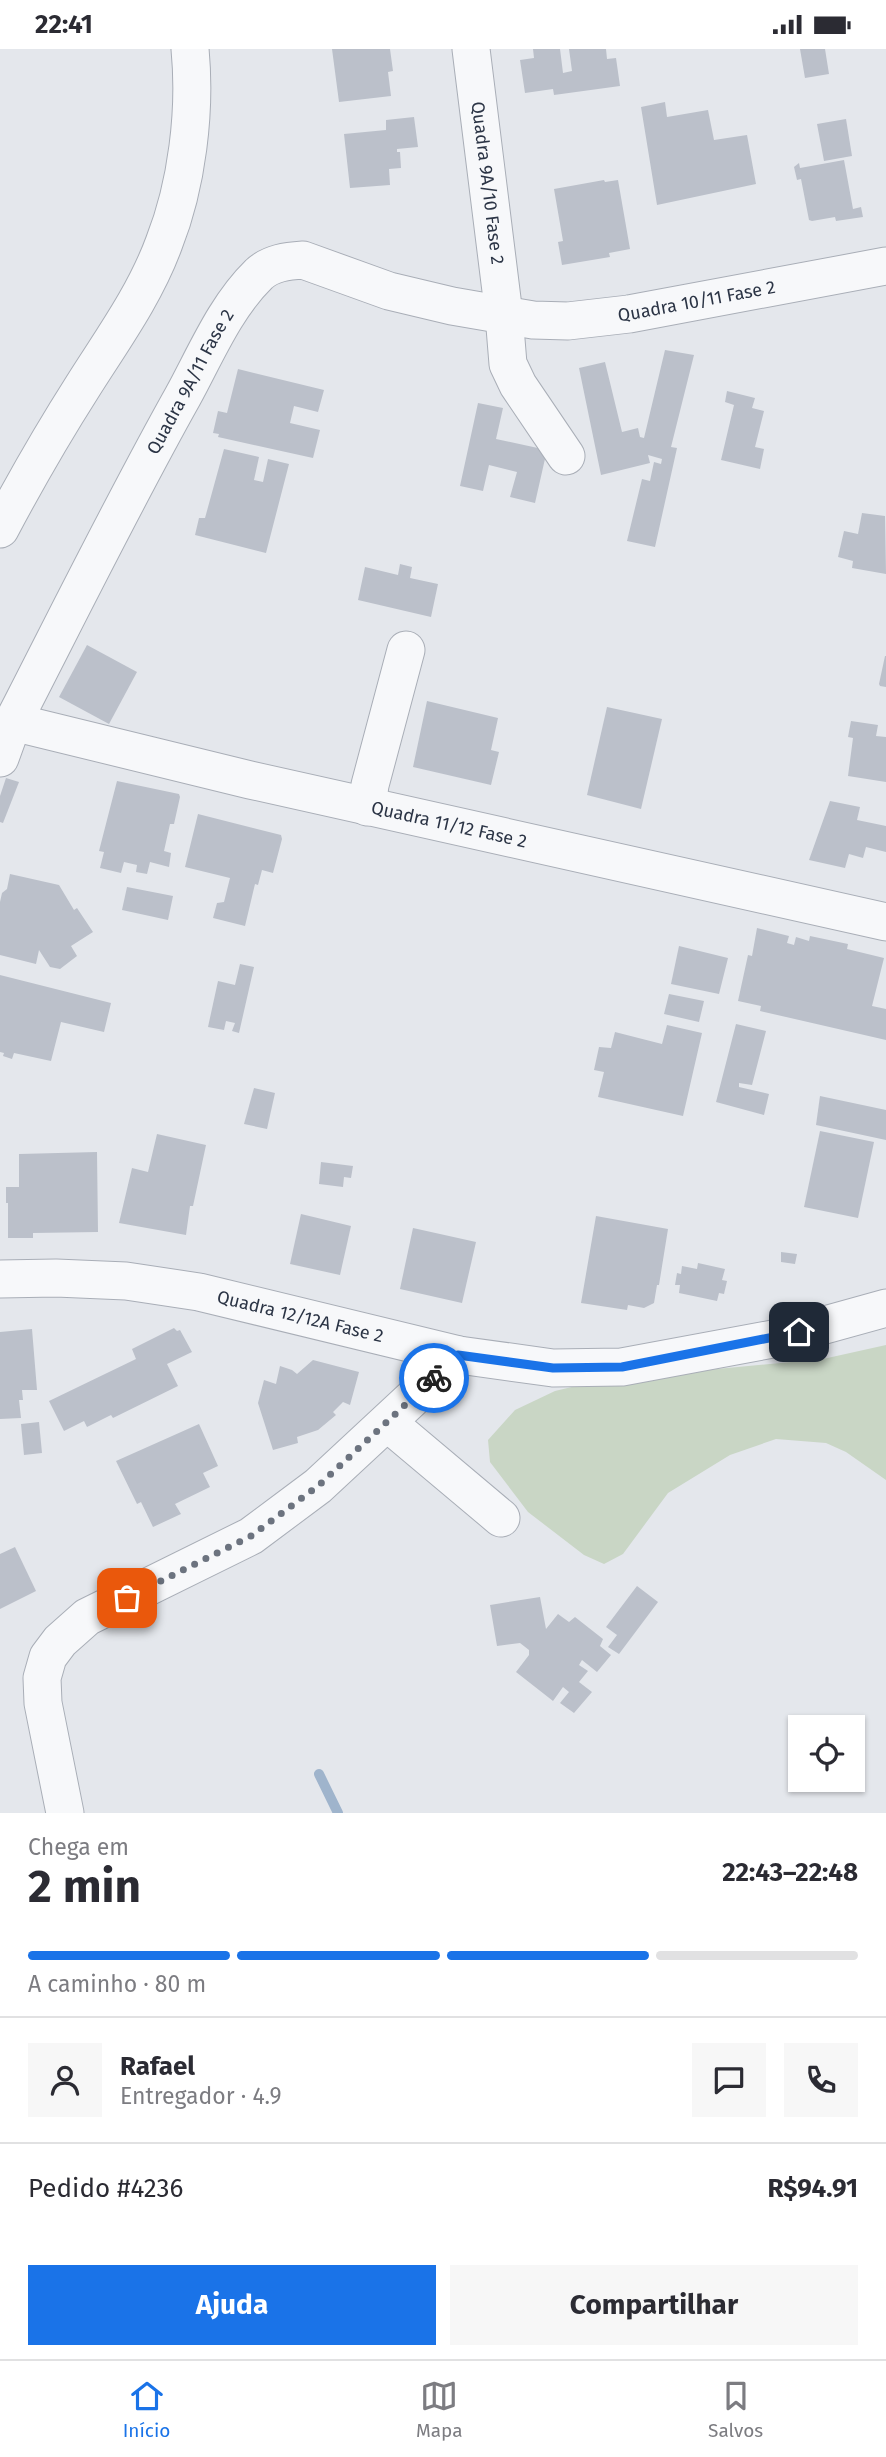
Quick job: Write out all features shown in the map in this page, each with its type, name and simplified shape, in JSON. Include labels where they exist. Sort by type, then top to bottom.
[{"type":"street","points":[[0,529],[30,472],[138,300],[165,242],[181,181],[191,125],[190,49]]},
{"type":"street","name":"Quadra 9A/10 Fase 2","points":[[471,49],[508,364],[518,385],[566,456]]},
{"type":"street","name":"Quadra 9A/11 Fase 2","points":[[0,758],[13,722],[145,464],[227,316],[260,272],[280,263],[303,260],[389,291],[504,315]]},
{"type":"street","name":"Quadra 10/11 Fase 2","points":[[504,315],[533,320],[568,321],[629,314],[886,266]]},
{"type":"street","points":[[367,807],[370,785],[406,650]]},
{"type":"street","name":"Quadra 11/12 Fase 2","points":[[13,722],[367,807],[886,922]]},
{"type":"street","name":"Quadra 12/12A Fase 2","points":[[0,1279],[56,1277],[126,1281],[199,1292],[458,1355],[553,1368],[622,1367],[778,1338],[886,1308]]},
{"type":"street","points":[[65,1813],[43,1703],[42,1678],[48,1657],[61,1641],[87,1617],[251,1536],[318,1486],[458,1355]]},
{"type":"street","points":[[388,1423],[501,1518]]},
{"type":"green space","points":[[886,1345],[886,1480],[846,1452],[826,1443],[776,1439],[730,1455],[668,1493],[623,1554],[604,1564],[584,1555],[528,1512],[490,1462],[488,1440],[515,1410],[555,1391],[601,1380],[823,1359]]},
{"type":"building","points":[[332,49],[390,49],[393,71],[388,72],[391,96],[339,102]]},
{"type":"building","points":[[533,49],[560,49],[563,73],[572,71],[569,49],[606,49],[607,59],[616,58],[620,86],[554,95],[553,89],[525,93],[520,60],[534,58]]},
{"type":"building","points":[[800,49],[825,49],[829,74],[805,78]]},
{"type":"building","points":[[665,102],[667,117],[708,110],[714,140],[747,135],[756,184],[657,205],[641,107]]},
{"type":"building","points":[[414,117],[418,147],[397,149],[397,152],[400,152],[401,168],[389,169],[390,185],[350,188],[344,134],[386,130],[386,120]]},
{"type":"building","points":[[846,119],[852,156],[824,161],[817,124]]},
{"type":"building","points":[[844,160],[853,209],[861,207],[863,217],[836,221],[835,217],[809,220],[801,179],[797,180],[794,167],[799,163],[800,168]]},
{"type":"building","points":[[618,180],[630,249],[609,253],[610,257],[562,265],[558,242],[563,241],[554,189]]},
{"type":"building","points":[[665,350],[694,355],[671,447],[677,448],[655,547],[627,541],[642,479],[650,481],[654,462],[661,464],[662,459],[648,455],[650,463],[601,475],[579,368],[605,362],[622,432],[638,428],[640,437],[644,438]]},
{"type":"building","points":[[238,369],[324,390],[318,412],[294,406],[290,423],[320,430],[313,458],[218,437],[219,434],[213,433],[218,411],[227,413]]},
{"type":"building","points":[[727,391],[755,398],[752,408],[764,411],[755,447],[764,449],[760,469],[721,460],[734,405],[725,402]]},
{"type":"building","points":[[478,403],[503,408],[496,439],[547,450],[535,503],[510,497],[517,472],[489,465],[483,491],[460,486]]},
{"type":"building","points":[[224,449],[259,457],[254,480],[263,482],[268,459],[289,464],[266,553],[195,535],[199,518],[205,518]]},
{"type":"building","points":[[862,513],[885,516],[886,574],[852,568],[853,561],[838,557],[844,531],[858,534]]},
{"type":"building","points":[[400,564],[412,567],[410,578],[438,584],[431,617],[358,600],[365,567],[398,575]]},
{"type":"building","points":[[87,645],[137,672],[109,724],[59,697]]},
{"type":"building","points":[[886,656],[886,687],[879,684]]},
{"type":"building","points":[[427,701],[498,718],[491,750],[499,752],[491,785],[413,767]]},
{"type":"building","points":[[607,707],[662,719],[641,809],[587,795]]},
{"type":"building","points":[[851,721],[878,725],[876,736],[886,737],[886,782],[848,776],[853,738],[848,737]]},
{"type":"building","points":[[6,778],[19,782],[3,823],[0,822],[0,796]]},
{"type":"building","points":[[117,781],[179,794],[174,824],[170,824],[164,851],[171,853],[169,867],[150,862],[147,874],[136,872],[137,865],[124,862],[121,873],[100,868],[104,852],[99,851]]},
{"type":"building","points":[[830,801],[860,807],[857,820],[886,826],[886,852],[866,847],[863,858],[849,854],[845,868],[809,860]]},
{"type":"building","points":[[198,814],[281,835],[273,873],[262,870],[258,885],[255,884],[245,926],[213,918],[217,903],[224,902],[230,878],[185,867]]},
{"type":"building","points":[[10,874],[59,885],[74,910],[77,908],[93,932],[71,946],[77,956],[60,969],[50,967],[39,950],[36,964],[0,955],[0,902],[2,893],[7,889]]},
{"type":"building","points":[[127,887],[173,896],[168,920],[122,910]]},
{"type":"building","points":[[757,928],[789,936],[787,943],[794,945],[796,937],[809,941],[810,936],[848,944],[847,949],[884,958],[872,1006],[886,1009],[886,1040],[760,1011],[761,1006],[738,1001],[748,955],[752,956]]},
{"type":"building","points":[[679,946],[728,958],[719,994],[671,984]]},
{"type":"building","points":[[240,964],[254,967],[239,1033],[232,1031],[235,1023],[226,1021],[224,1030],[208,1027],[218,981],[235,985]]},
{"type":"building","points":[[0,975],[111,1003],[104,1032],[61,1022],[51,1061],[14,1053],[12,1059],[3,1056],[4,1053],[0,1052]]},
{"type":"building","points":[[669,994],[704,1001],[699,1022],[664,1014]]},
{"type":"building","points":[[736,1024],[766,1031],[752,1085],[739,1083],[739,1087],[769,1094],[764,1115],[716,1102]]},
{"type":"building","points":[[667,1025],[702,1033],[683,1116],[598,1097],[604,1072],[594,1070],[599,1047],[611,1048],[615,1032],[662,1044]]},
{"type":"building","points":[[254,1088],[275,1093],[267,1129],[244,1124]]},
{"type":"building","points":[[820,1096],[886,1110],[886,1140],[816,1125]]},
{"type":"building","points":[[820,1131],[874,1142],[858,1218],[804,1207]]},
{"type":"building","points":[[157,1134],[206,1145],[193,1206],[190,1206],[186,1235],[119,1223],[132,1168],[148,1172]]},
{"type":"building","points":[[97,1152],[98,1232],[33,1233],[33,1238],[8,1238],[6,1187],[19,1187],[19,1154]]},
{"type":"building","points":[[321,1162],[353,1166],[351,1178],[344,1177],[343,1187],[319,1184]]},
{"type":"building","points":[[301,1214],[351,1226],[340,1275],[290,1264]]},
{"type":"building","points":[[596,1216],[668,1229],[654,1303],[644,1308],[628,1305],[627,1310],[581,1303]]},
{"type":"building","points":[[413,1228],[476,1242],[462,1303],[400,1289]]},
{"type":"building","points":[[781,1252],[797,1254],[795,1264],[781,1262]]},
{"type":"building","points":[[698,1263],[725,1269],[722,1280],[727,1281],[724,1294],[719,1293],[717,1301],[679,1293],[680,1285],[675,1285],[677,1273],[681,1274],[682,1266],[697,1269]]},
{"type":"building","points":[[174,1328],[180,1330],[192,1352],[167,1364],[178,1386],[113,1418],[111,1415],[87,1427],[84,1421],[64,1431],[49,1401],[136,1359],[132,1349]]},
{"type":"building","points":[[32,1329],[37,1390],[22,1390],[23,1400],[19,1400],[21,1418],[0,1419],[0,1332]]},
{"type":"building","points":[[313,1360],[359,1372],[350,1405],[343,1402],[333,1412],[336,1415],[318,1430],[297,1437],[298,1443],[273,1450],[258,1403],[264,1380],[276,1384],[280,1366],[297,1374]]},
{"type":"building","points":[[39,1422],[42,1453],[24,1455],[21,1424]]},
{"type":"building","points":[[199,1424],[218,1466],[203,1473],[210,1487],[175,1504],[181,1514],[153,1527],[141,1502],[137,1504],[116,1461]]},
{"type":"building","points":[[15,1547],[36,1591],[0,1609],[0,1554]]},
{"type":"building","points":[[637,1586],[658,1602],[619,1654],[608,1647],[617,1635],[606,1627]]},
{"type":"building","points":[[540,1597],[546,1629],[558,1614],[569,1622],[575,1617],[603,1639],[600,1646],[611,1655],[597,1672],[582,1660],[579,1665],[588,1671],[579,1682],[592,1692],[574,1713],[560,1703],[569,1692],[563,1687],[553,1701],[516,1672],[529,1655],[529,1650],[520,1643],[497,1646],[490,1605]]},
{"type":"waterway","points":[[319,1774],[338,1813]]},
{"type":"way so far","points":[[127,1598],[251,1536],[318,1486],[434,1378]]},
{"type":"route","points":[[434,1378],[458,1355],[553,1368],[622,1367],[799,1332]]}]
